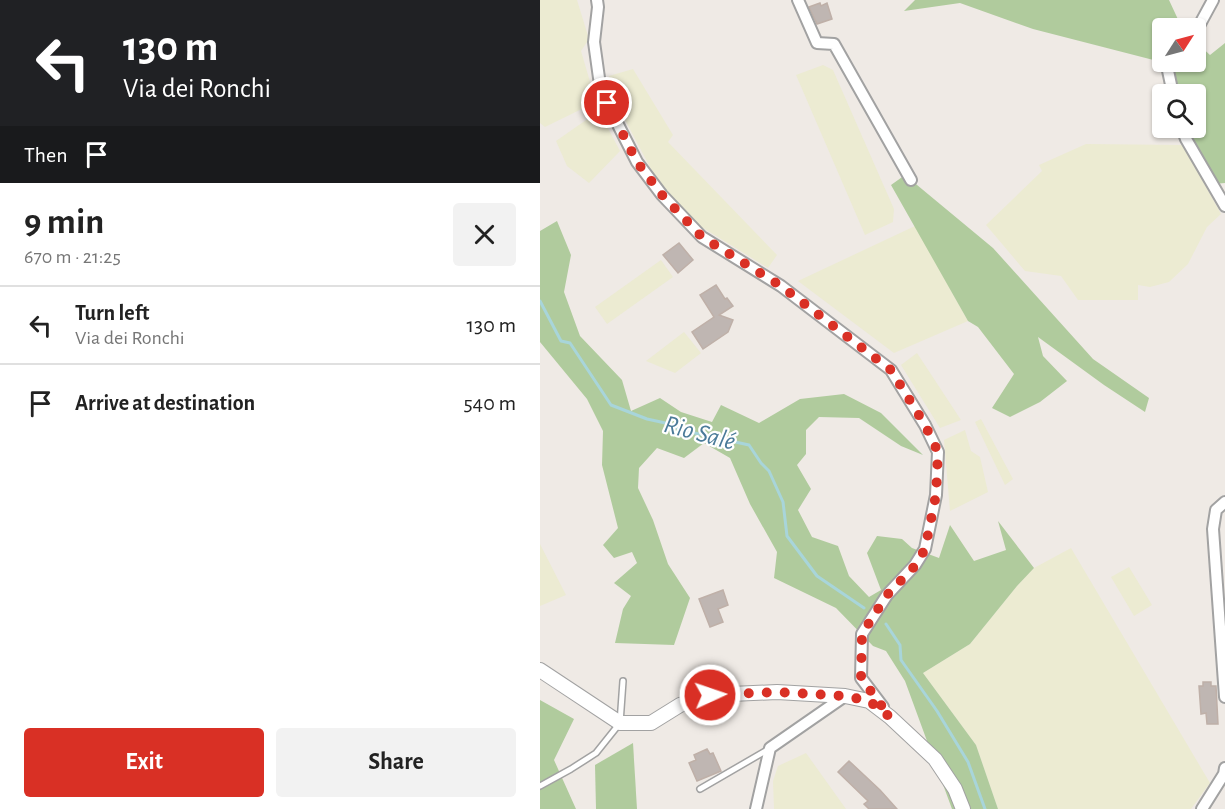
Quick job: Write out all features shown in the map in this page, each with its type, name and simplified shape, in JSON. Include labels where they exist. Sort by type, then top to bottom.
[{"type":"street","points":[[597,0],[594,42],[599,78],[607,103],[637,162],[662,195],[702,237],[781,286],[891,370],[925,425],[938,452],[936,495],[925,549],[915,566],[887,595],[862,634],[861,678],[890,717]]},
{"type":"street","points":[[798,0],[817,43],[834,44],[911,180]]},
{"type":"street","points":[[1203,18],[1213,0]]},
{"type":"street","points":[[1186,138],[1225,206]]},
{"type":"street","points":[[1225,502],[1216,510],[1213,529],[1225,698]]},
{"type":"street","points":[[540,670],[620,723],[651,723],[680,705],[710,695],[777,692],[845,696],[869,701],[890,717],[934,759],[955,789],[963,809]]},
{"type":"street","points":[[756,809],[770,748],[845,696]]},
{"type":"street","points":[[1202,809],[1224,774],[1225,768]]},
{"type":"lane","points":[[540,786],[596,753],[620,723],[623,681]]},
{"type":"lane","points":[[700,789],[770,748]]},
{"type":"green space","points":[[540,0],[577,0],[589,39],[581,51],[596,102],[545,127],[540,123]]},
{"type":"green space","points":[[915,0],[1169,0],[1177,18],[1152,18],[1152,60],[1033,29],[960,3],[904,11]]},
{"type":"green space","points":[[1225,43],[1225,183],[1213,184],[1190,138],[1206,138],[1206,84],[1175,84],[1171,72],[1206,72],[1206,51],[1210,55]]},
{"type":"green space","points":[[823,65],[833,70],[894,209],[893,222],[865,235],[796,75]]},
{"type":"green space","points":[[633,69],[673,135],[668,142],[777,255],[768,268],[695,223],[662,190],[613,97],[609,76]]},
{"type":"green space","points":[[599,111],[620,151],[589,183],[567,166],[556,141]]},
{"type":"green space","points":[[1086,144],[1183,145],[1221,214],[1207,227],[1188,264],[1169,282],[1150,287],[1138,285],[1138,300],[1078,300],[1061,276],[1025,271],[986,225],[1042,171],[1039,165]]},
{"type":"green space","points":[[905,175],[993,248],[1093,359],[1149,398],[1145,412],[1038,337],[1043,356],[1067,381],[1040,402],[1010,417],[992,408],[1014,374],[978,327],[968,321],[891,185]]},
{"type":"green space","points":[[557,221],[571,255],[564,292],[580,336],[622,380],[631,411],[660,398],[681,412],[712,422],[721,405],[759,423],[800,399],[844,394],[881,413],[923,455],[901,446],[859,418],[819,417],[806,430],[806,454],[797,465],[811,489],[798,510],[812,537],[838,546],[849,576],[869,597],[881,590],[867,553],[877,536],[902,539],[912,548],[939,558],[950,525],[974,561],[1006,550],[998,521],[1034,568],[970,644],[923,673],[976,745],[998,809],[952,809],[905,681],[886,651],[873,646],[836,608],[774,578],[777,552],[750,504],[730,458],[704,443],[684,458],[657,448],[639,468],[638,488],[653,520],[668,564],[690,598],[674,645],[615,643],[623,609],[631,596],[614,583],[637,563],[632,552],[614,558],[603,545],[618,528],[602,465],[603,431],[587,399],[540,342],[540,231]]},
{"type":"green space","points":[[915,226],[968,321],[894,353],[798,281]]},
{"type":"green space","points":[[661,260],[673,277],[607,324],[595,307]]},
{"type":"green space","points":[[684,332],[701,353],[675,373],[646,361]]},
{"type":"green space","points":[[917,353],[961,420],[940,428],[901,365]]},
{"type":"green space","points":[[981,419],[1013,479],[1005,485],[975,422]]},
{"type":"green space","points":[[965,430],[971,451],[980,457],[988,492],[950,511],[944,440]]},
{"type":"green space","points":[[540,544],[566,595],[540,606]]},
{"type":"green space","points":[[1071,548],[1210,783],[1191,809],[998,809],[976,745],[923,673],[970,644],[1034,568]]},
{"type":"green space","points":[[1129,567],[1152,605],[1134,616],[1111,577]]},
{"type":"green space","points":[[540,700],[574,719],[554,760],[576,809],[540,809]]},
{"type":"green space","points":[[633,743],[637,809],[596,809],[595,765]]},
{"type":"green space","points":[[806,753],[846,809],[774,809],[773,781],[778,766]]},
{"type":"building","points":[[820,3],[821,6],[827,3],[832,19],[817,24],[809,7]]},
{"type":"building","points":[[679,243],[693,260],[678,273],[663,255]]},
{"type":"building","points":[[716,285],[725,299],[727,298],[733,306],[719,315],[733,320],[728,332],[703,349],[692,332],[714,317],[700,295]]},
{"type":"building","points":[[723,590],[728,605],[718,609],[723,622],[710,627],[699,599]]},
{"type":"building","points":[[1203,682],[1211,682],[1211,686],[1216,686],[1218,724],[1207,724],[1206,713],[1201,714],[1199,686],[1203,686]]},
{"type":"building","points":[[707,749],[710,754],[713,753],[721,771],[697,781],[689,763],[696,760],[694,755]]},
{"type":"building","points":[[849,761],[897,809],[869,809],[864,804],[868,801],[838,772]]},
{"type":"waterway","name":"Rio Salé","points":[[540,301],[561,341],[570,343],[611,405],[647,419],[670,424],[681,430],[749,445],[769,471],[783,502],[787,536],[817,576],[864,608]]},
{"type":"waterway","name":"Rio Salé","points":[[886,624],[900,645],[901,660],[937,711],[968,762],[985,809]]},
{"type":"route","points":[[607,103],[637,162],[662,195],[702,237],[781,286],[891,370],[925,425],[938,452],[936,495],[925,549],[915,566],[887,595],[862,634],[861,678],[890,717],[869,701],[845,696],[777,692],[710,695]]}]
